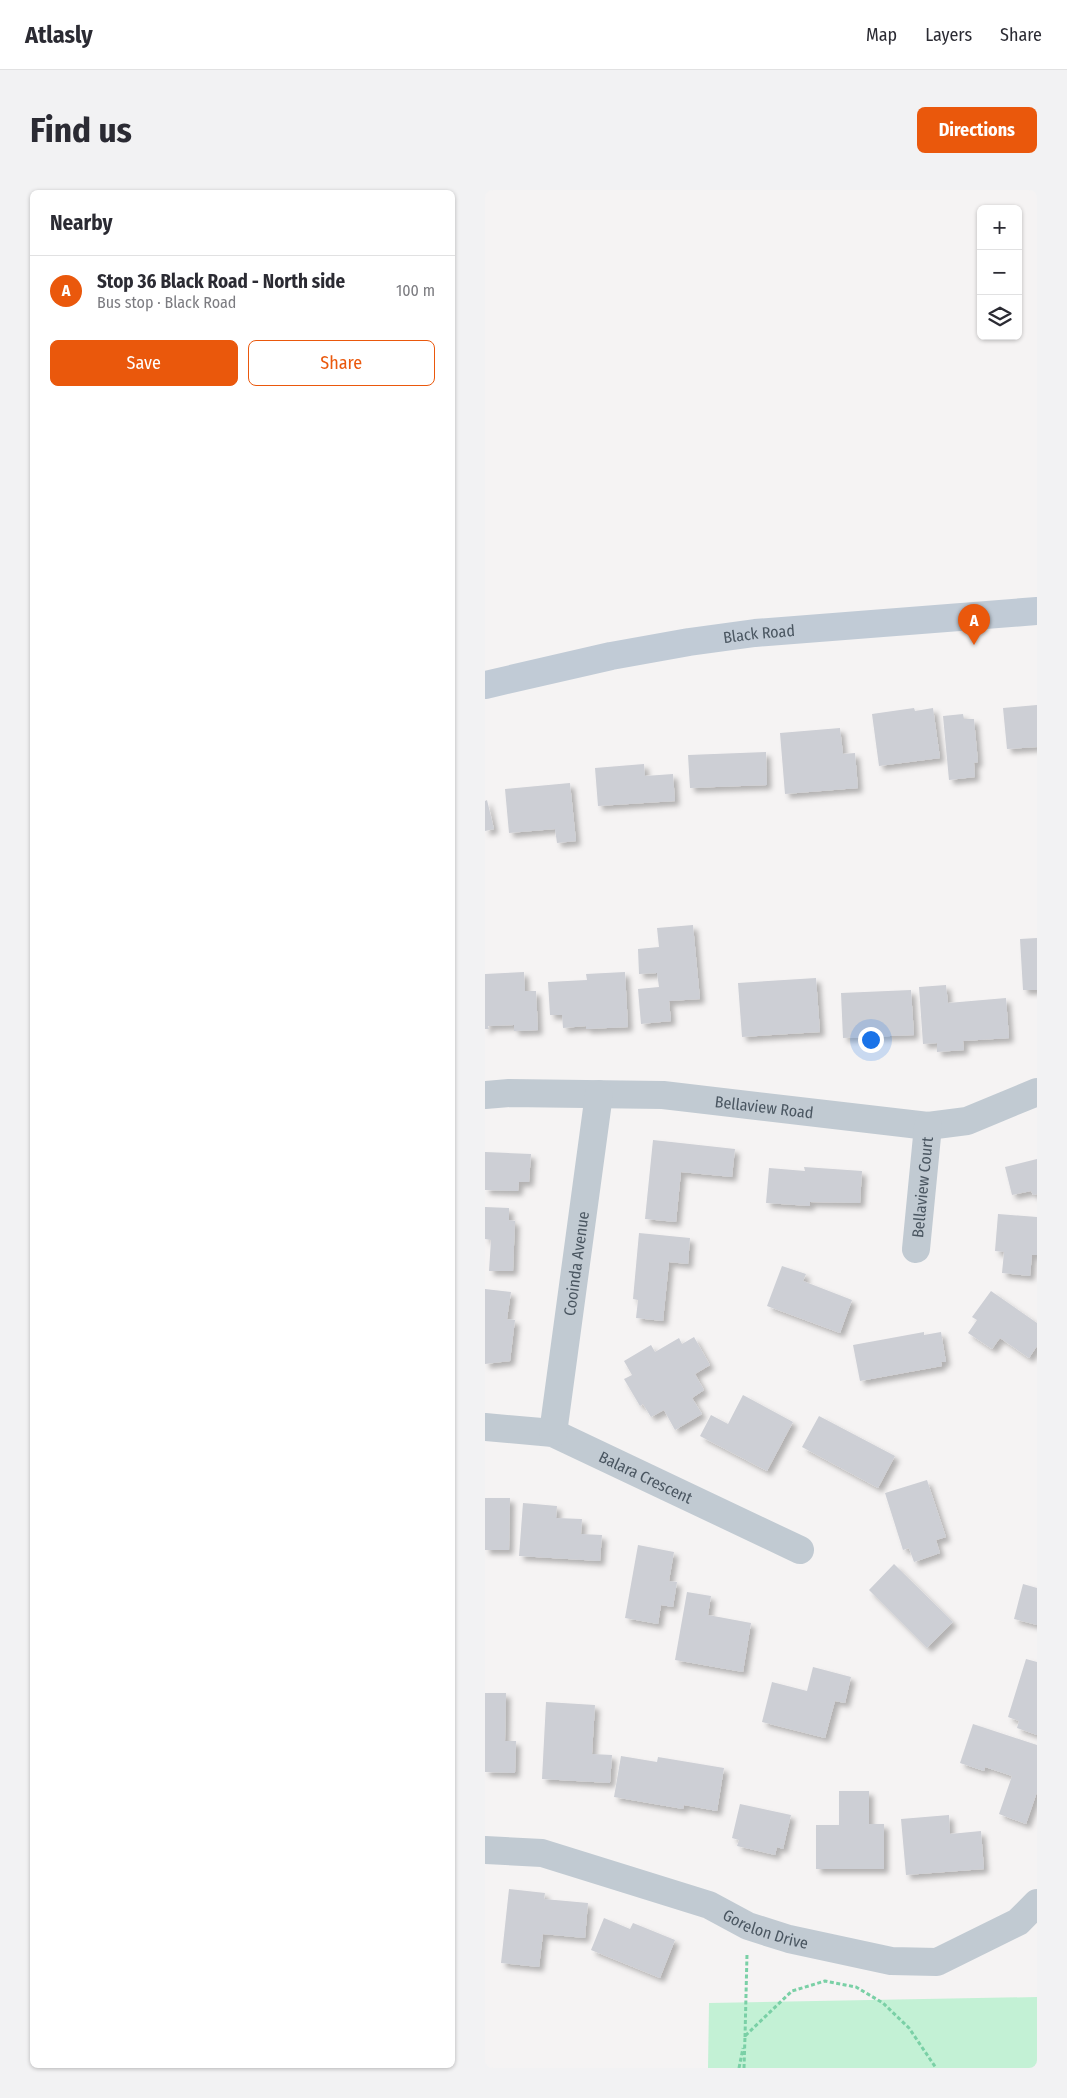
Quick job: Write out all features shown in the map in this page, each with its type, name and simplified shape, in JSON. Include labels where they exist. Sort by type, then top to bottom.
[{"type":"main road","name":"Black Road","points":[[485,685],[611,656],[727,637],[931,618],[1037,611]]},
{"type":"street","name":"Bellaview Road","points":[[485,1095],[509,1093],[663,1095],[928,1126],[967,1121],[1037,1092]]},
{"type":"street","name":"Cooinda Avenue","points":[[553,1433],[599,1094]]},
{"type":"street","name":"Bellaview Court","points":[[916,1249],[928,1126]]},
{"type":"street","name":"Balara Crescent","points":[[485,1427],[553,1433],[801,1550]]},
{"type":"street","name":"Gorelon Drive","points":[[485,1850],[542,1853],[709,1905],[748,1926],[817,1946],[891,1962],[937,1962],[1018,1922],[1037,1903]]},
{"type":"path","points":[[744,2068],[748,1926]]},
{"type":"path","points":[[739,2068],[745,2036],[792,1991],[825,1981],[856,1987],[883,2003],[909,2028],[936,2068]]},
{"type":"green space","points":[[1037,1997],[1037,2068],[708,2068],[709,2003]]},
{"type":"building","points":[[1037,705],[1037,747],[1007,749],[1003,708]]},
{"type":"building","points":[[914,708],[915,711],[933,708],[940,758],[879,766],[872,714]]},
{"type":"building","points":[[963,714],[964,719],[974,719],[978,762],[974,763],[975,777],[949,780],[943,716]]},
{"type":"building","points":[[840,728],[843,754],[855,753],[858,788],[785,794],[780,733]]},
{"type":"building","points":[[766,752],[767,785],[690,788],[688,755]]},
{"type":"building","points":[[644,764],[645,776],[673,774],[675,801],[598,806],[595,768]]},
{"type":"building","points":[[570,783],[576,841],[557,843],[555,829],[509,833],[505,789]]},
{"type":"building","points":[[487,800],[494,829],[485,831],[485,801]]},
{"type":"building","points":[[693,925],[700,999],[669,1001],[671,1021],[641,1024],[638,989],[659,987],[657,973],[639,974],[638,949],[659,947],[657,928]]},
{"type":"building","points":[[1037,938],[1037,990],[1023,990],[1020,939]]},
{"type":"building","points":[[524,972],[525,991],[536,991],[538,1030],[514,1031],[514,1025],[488,1026],[489,1029],[485,1029],[485,974]]},
{"type":"building","points":[[625,972],[628,1027],[586,1029],[586,1026],[563,1028],[562,1015],[550,1015],[548,982],[587,980],[586,974]]},
{"type":"building","points":[[816,978],[820,1032],[742,1037],[738,983]]},
{"type":"building","points":[[946,985],[948,1003],[1006,998],[1009,1038],[963,1041],[964,1050],[937,1052],[937,1043],[923,1044],[919,987]]},
{"type":"building","points":[[911,990],[914,1035],[843,1038],[841,993]]},
{"type":"building","points":[[653,1140],[735,1149],[732,1177],[681,1172],[676,1222],[645,1219]]},
{"type":"building","points":[[485,1152],[531,1154],[529,1182],[519,1182],[518,1191],[485,1190]]},
{"type":"building","points":[[1037,1159],[1037,1194],[1033,1195],[1031,1191],[1012,1195],[1005,1167]]},
{"type":"building","points":[[804,1167],[862,1171],[860,1203],[810,1202],[810,1206],[766,1203],[769,1168],[805,1171]]},
{"type":"building","points":[[485,1207],[509,1208],[509,1220],[515,1221],[513,1271],[489,1271],[491,1240],[485,1239]]},
{"type":"building","points":[[998,1214],[1037,1217],[1037,1255],[1032,1255],[1030,1276],[1002,1273],[1004,1252],[995,1251]]},
{"type":"building","points":[[639,1233],[690,1238],[688,1264],[669,1262],[663,1321],[636,1318],[638,1300],[633,1299]]},
{"type":"building","points":[[782,1266],[806,1274],[803,1281],[852,1300],[840,1333],[767,1306]]},
{"type":"building","points":[[485,1289],[511,1292],[507,1319],[515,1320],[510,1361],[485,1364]]},
{"type":"building","points":[[991,1291],[1037,1323],[1037,1346],[1029,1358],[1000,1338],[992,1349],[968,1333],[977,1320],[972,1317]]},
{"type":"building","points":[[924,1332],[924,1335],[941,1332],[946,1362],[941,1362],[942,1366],[860,1381],[853,1345]]},
{"type":"building","points":[[694,1337],[710,1365],[695,1374],[704,1390],[692,1398],[702,1414],[675,1430],[664,1410],[651,1417],[643,1404],[640,1406],[624,1379],[632,1375],[624,1361],[651,1345],[655,1352],[679,1338],[682,1344]]},
{"type":"building","points":[[743,1395],[793,1422],[767,1471],[700,1436],[711,1415],[728,1424]]},
{"type":"building","points":[[819,1416],[895,1456],[878,1488],[802,1447]]},
{"type":"building","points":[[927,1480],[946,1537],[936,1540],[940,1553],[914,1562],[909,1548],[903,1550],[885,1493]]},
{"type":"building","points":[[485,1498],[510,1498],[509,1550],[485,1550]]},
{"type":"building","points":[[523,1503],[557,1506],[556,1518],[582,1519],[581,1534],[602,1535],[600,1561],[519,1556]]},
{"type":"building","points":[[638,1545],[674,1552],[669,1581],[677,1582],[673,1607],[661,1605],[658,1624],[625,1618]]},
{"type":"building","points":[[894,1564],[953,1622],[927,1648],[869,1590]]},
{"type":"building","points":[[1023,1584],[1037,1588],[1037,1625],[1014,1619]]},
{"type":"building","points":[[687,1592],[711,1596],[708,1615],[751,1623],[743,1672],[675,1660]]},
{"type":"building","points":[[1026,1659],[1037,1662],[1037,1735],[1017,1728],[1019,1721],[1008,1717]]},
{"type":"building","points":[[813,1667],[851,1677],[845,1703],[835,1701],[825,1738],[762,1722],[772,1682],[807,1691]]},
{"type":"building","points":[[485,1693],[506,1693],[505,1741],[516,1741],[515,1773],[485,1772]]},
{"type":"building","points":[[546,1702],[595,1705],[592,1754],[612,1755],[610,1783],[542,1779]]},
{"type":"building","points":[[973,1724],[1037,1745],[1037,1792],[1026,1824],[999,1814],[1012,1776],[985,1767],[984,1771],[960,1763]]},
{"type":"building","points":[[621,1756],[657,1762],[658,1757],[724,1768],[717,1811],[684,1805],[683,1809],[614,1797]]},
{"type":"building","points":[[839,1791],[869,1791],[869,1824],[884,1824],[884,1869],[816,1869],[816,1825],[839,1825]]},
{"type":"building","points":[[740,1804],[791,1815],[783,1849],[777,1847],[775,1855],[737,1846],[739,1840],[732,1838]]},
{"type":"building","points":[[949,1815],[950,1834],[981,1831],[984,1869],[906,1875],[901,1819]]},
{"type":"building","points":[[509,1889],[545,1893],[544,1899],[588,1903],[585,1938],[543,1934],[539,1967],[501,1963]]},
{"type":"building","points":[[604,1918],[630,1929],[633,1923],[675,1940],[660,1978],[591,1950]]},
{"type":"place","name":"Stop 36 Black Road - North side","points":[[974,645]]}]
